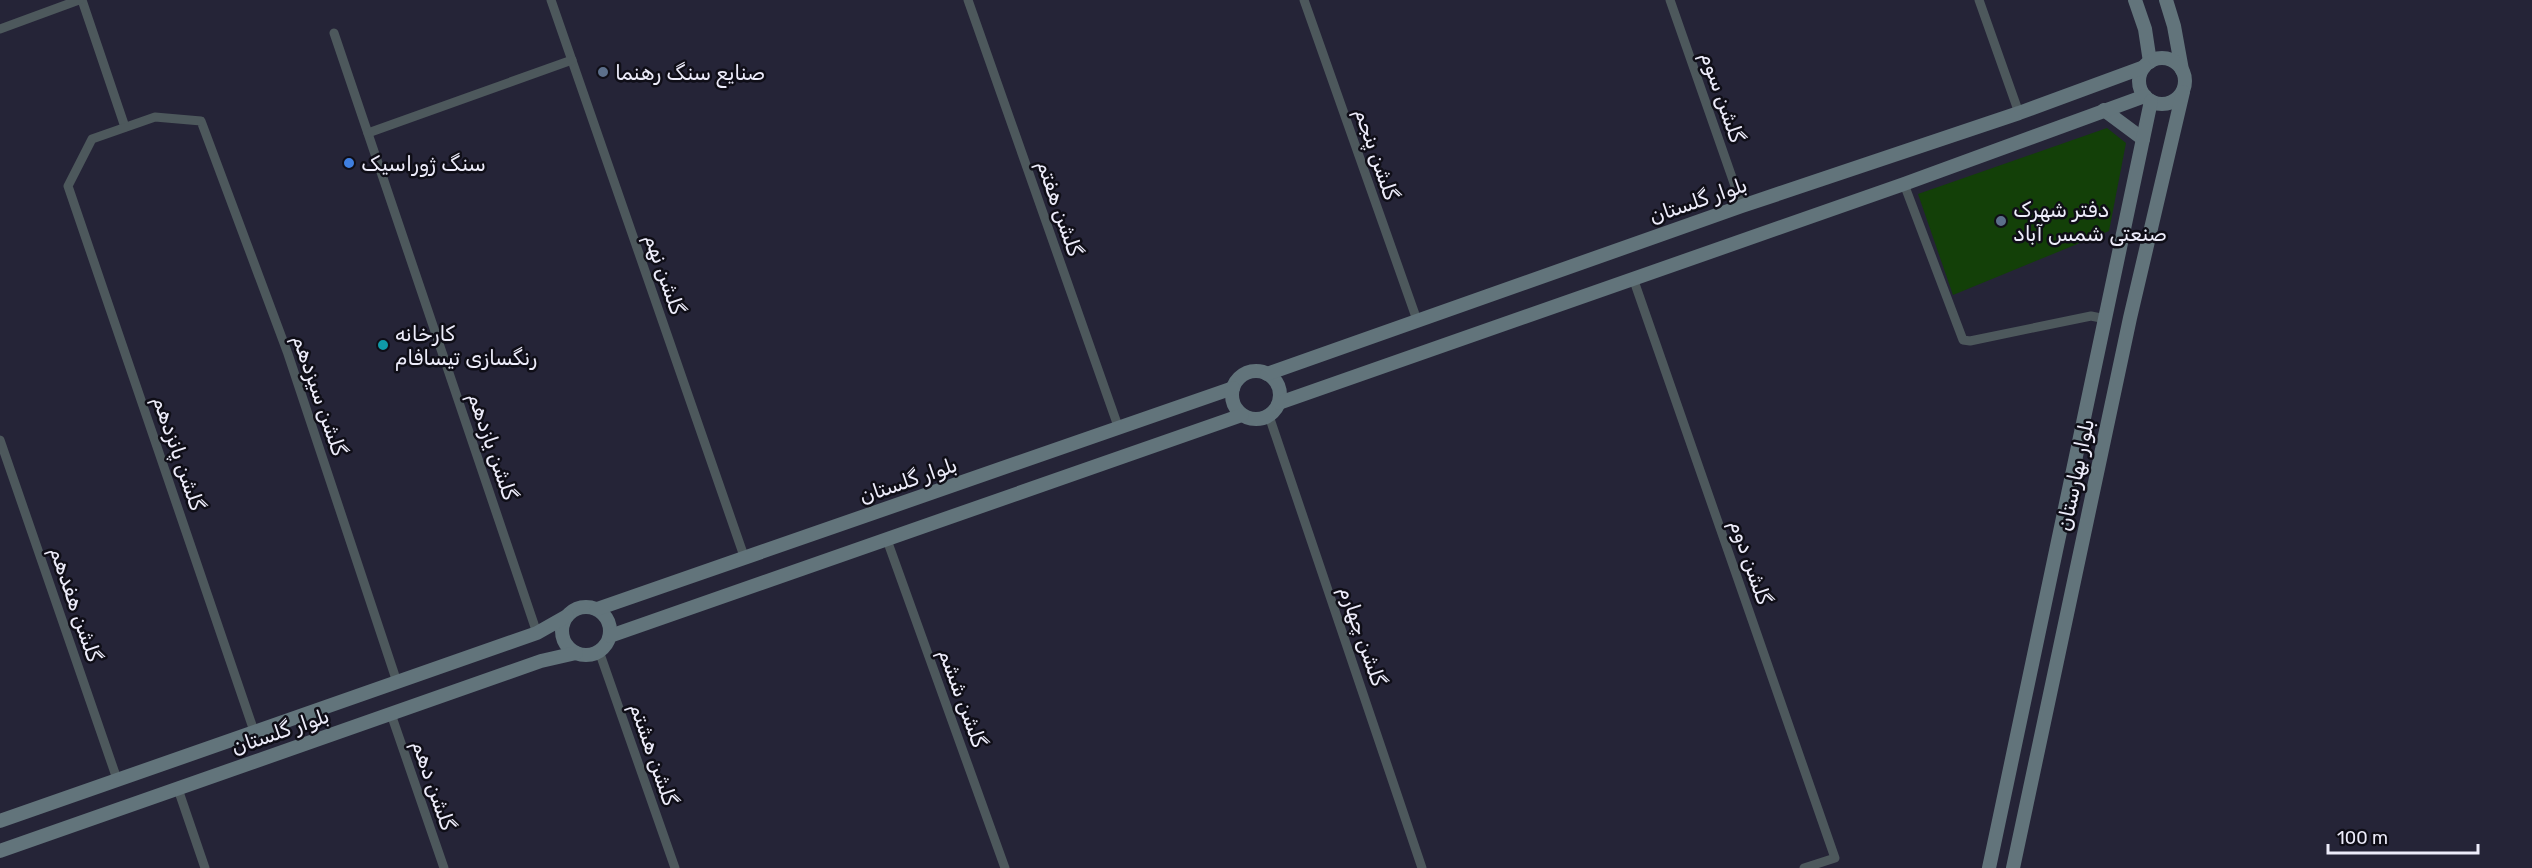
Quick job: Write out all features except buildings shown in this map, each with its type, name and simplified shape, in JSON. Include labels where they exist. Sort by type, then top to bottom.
[{"type":"street","points":[[0,29],[81,0],[125,127]]},
{"type":"street","name":"گلشن نهم","points":[[551,0],[745,559]]},
{"type":"street","name":"گلشن هفتم","points":[[968,0],[1119,429]]},
{"type":"street","name":"گلشن پنجم","points":[[1304,0],[1417,320]]},
{"type":"street","name":"گلشن سوم","points":[[1670,0],[1742,206]]},
{"type":"street","points":[[1979,0],[2019,113]]},
{"type":"street","points":[[2135,0],[2145,29],[2147,65],[2139,82],[2148,99]]},
{"type":"street","points":[[610,636],[607,619],[597,609],[581,607],[567,616],[562,625],[562,634],[567,645],[576,653],[588,655],[599,651],[610,636],[1242,416],[1256,420],[1269,416],[1279,403],[1904,184],[2086,116],[2148,99],[2166,104],[2173,102],[2183,92],[2185,85],[2174,26],[2166,0]]},
{"type":"street","name":"گلشن یازدهم","points":[[334,33],[537,633]]},
{"type":"street","points":[[2147,65],[2165,58],[2172,60],[2182,70]]},
{"type":"street","points":[[368,133],[572,60]]},
{"type":"street","name":"بلوار گلستان","points":[[1267,374],[1742,206],[2079,92],[2147,65]]},
{"type":"street","points":[[2079,92],[2086,116]]},
{"type":"street","name":"بلوار بهارستان","points":[[2013,868],[2130,318],[2183,92]]},
{"type":"street","name":"بلوار بهارستان","points":[[1989,868],[2106,319],[2143,139],[2148,99]]},
{"type":"street","points":[[2104,110],[2143,139]]},
{"type":"street","name":"گلشن سیزدهم","points":[[125,127],[155,117],[201,121],[288,354],[397,682]]},
{"type":"street","name":"گلشن پانزدهم","points":[[125,127],[92,139],[68,186],[255,731]]},
{"type":"street","points":[[1904,184],[1963,340],[2091,316],[2106,319]]},
{"type":"street","name":"گلشن دوم","points":[[1633,278],[1834,858],[1804,868]]},
{"type":"street","points":[[1242,416],[1233,403],[1233,388],[1243,375],[1251,372],[1267,374],[1277,383],[1279,403]]},
{"type":"street","name":"بلوار گلستان","points":[[597,609],[1233,388]]},
{"type":"street","name":"گلشن چهارم","points":[[1269,416],[1422,868]]},
{"type":"street","name":"گلشن هفدهم","points":[[0,440],[117,779]]},
{"type":"street","name":"گلشن ششم","points":[[887,540],[1005,868]]},
{"type":"street","name":"بلوار گلستان","points":[[0,821],[537,633],[567,616]]},
{"type":"street","name":"گلشن هشتم","points":[[599,651],[675,868]]},
{"type":"street","name":"بلوار گلستان","points":[[0,852],[541,662],[576,653]]},
{"type":"street","name":"گلشن دهم","points":[[391,714],[444,868]]},
{"type":"street","points":[[178,789],[206,868]]},
{"type":"green space","points":[[2107,128],[2126,143],[2109,231],[1953,295],[1918,194]]},
{"type":"place","name":"صنایع سنگ رهنما","points":[[603,72]]},
{"type":"place","name":"سنگ ژوراسیک","points":[[349,163]]},
{"type":"place","name":"دفتر شهرک صنعتی شمس آباد","points":[[2001,221]]},
{"type":"place","name":"کارخانه رنگسازی تیسافام","points":[[383,345]]}]
